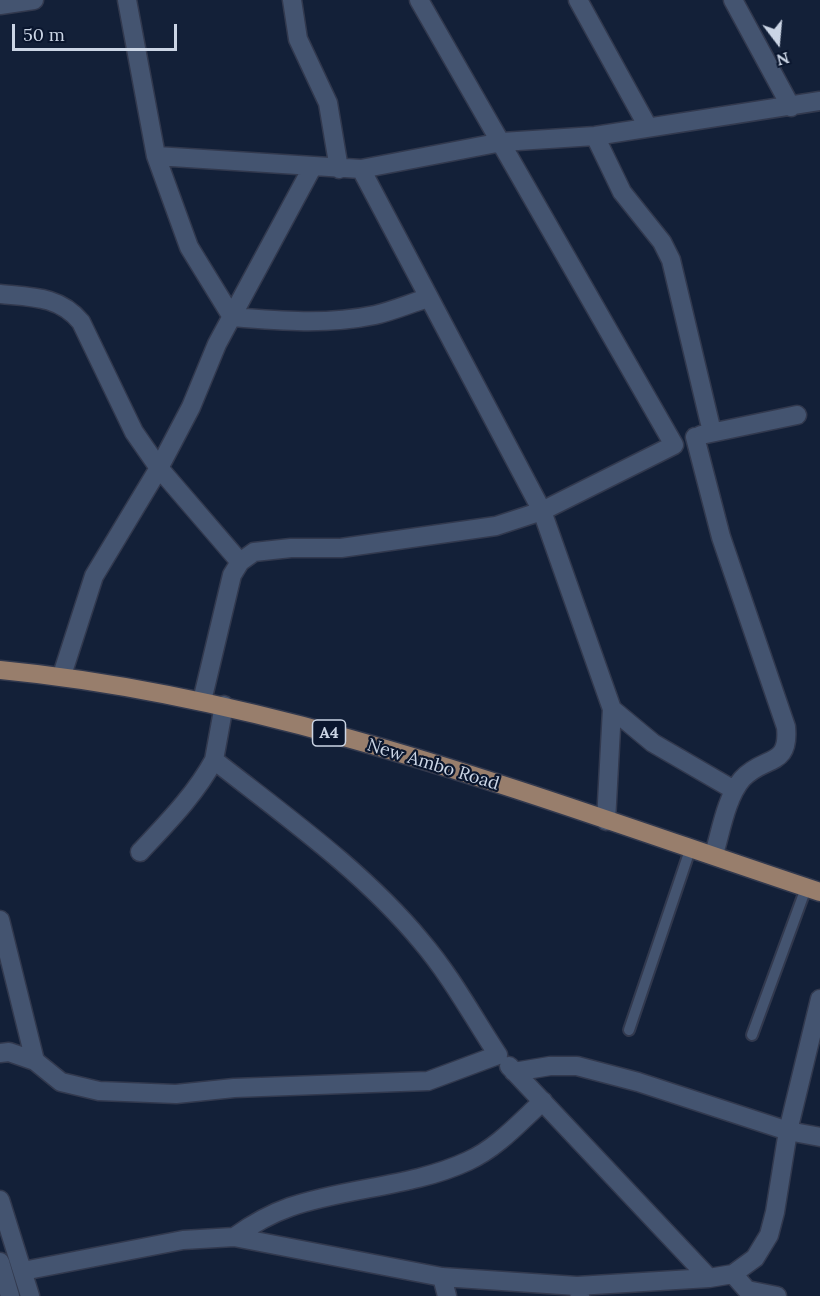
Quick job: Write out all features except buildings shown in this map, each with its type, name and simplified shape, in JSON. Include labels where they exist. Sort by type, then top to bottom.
[{"type":"main road","name":"New Ambo Road","points":[[0,670],[62,675],[224,705],[340,736],[477,777],[606,821],[714,854],[813,890]]},
{"type":"street","points":[[0,5],[34,0]]},
{"type":"street","points":[[126,0],[156,156],[189,247],[232,317]]},
{"type":"street","points":[[292,0],[298,39],[328,103],[339,169]]},
{"type":"street","points":[[419,0],[674,445]]},
{"type":"street","points":[[578,0],[648,126]]},
{"type":"street","points":[[733,0],[791,107]]},
{"type":"street","points":[[156,156],[360,169],[502,142],[595,136],[820,101]]},
{"type":"street","points":[[595,136],[622,192],[662,242],[671,260],[721,537],[786,727],[786,750],[744,777],[734,790],[714,854]]},
{"type":"street","points":[[62,675],[94,576],[159,468],[191,407],[232,317],[314,166]]},
{"type":"street","points":[[360,169],[542,511],[612,709],[606,821]]},
{"type":"street","points":[[0,294],[50,299],[70,309],[81,322],[134,432],[159,468],[240,562]]},
{"type":"street","points":[[232,317],[300,322],[344,320],[377,314],[428,298]]},
{"type":"street","points":[[202,701],[232,575],[240,562],[254,552],[291,548],[341,548],[496,526],[542,511],[674,445],[703,435],[797,415]]},
{"type":"street","points":[[0,670],[0,675]]},
{"type":"street","points":[[140,852],[192,794],[214,760],[224,705]]},
{"type":"street","points":[[612,709],[653,743],[734,790]]},
{"type":"street","points":[[214,760],[325,848],[374,892],[420,940],[498,1055],[709,1278]]},
{"type":"street","points":[[0,920],[35,1061]]},
{"type":"street","points":[[22,1271],[183,1240],[234,1237],[442,1277],[579,1291],[733,1274],[755,1258],[769,1235],[776,1212],[788,1131],[820,999]]},
{"type":"street","points":[[0,1053],[9,1053],[35,1061],[61,1082],[99,1091],[176,1094],[234,1088],[428,1081],[498,1055]]},
{"type":"street","points":[[514,1071],[550,1066],[577,1066],[638,1082],[788,1131],[820,1137]]},
{"type":"street","points":[[234,1237],[256,1222],[290,1207],[429,1176],[469,1161],[490,1149],[543,1101]]},
{"type":"street","points":[[0,1200],[7,1249],[22,1271],[30,1296]]},
{"type":"street","points":[[0,1262],[10,1296]]},
{"type":"street","points":[[733,1274],[749,1293],[777,1296]]},
{"type":"street","points":[[442,1277],[447,1296]]},
{"type":"lane","points":[[629,1030],[691,847]]},
{"type":"lane","points":[[752,1035],[813,890]]}]
